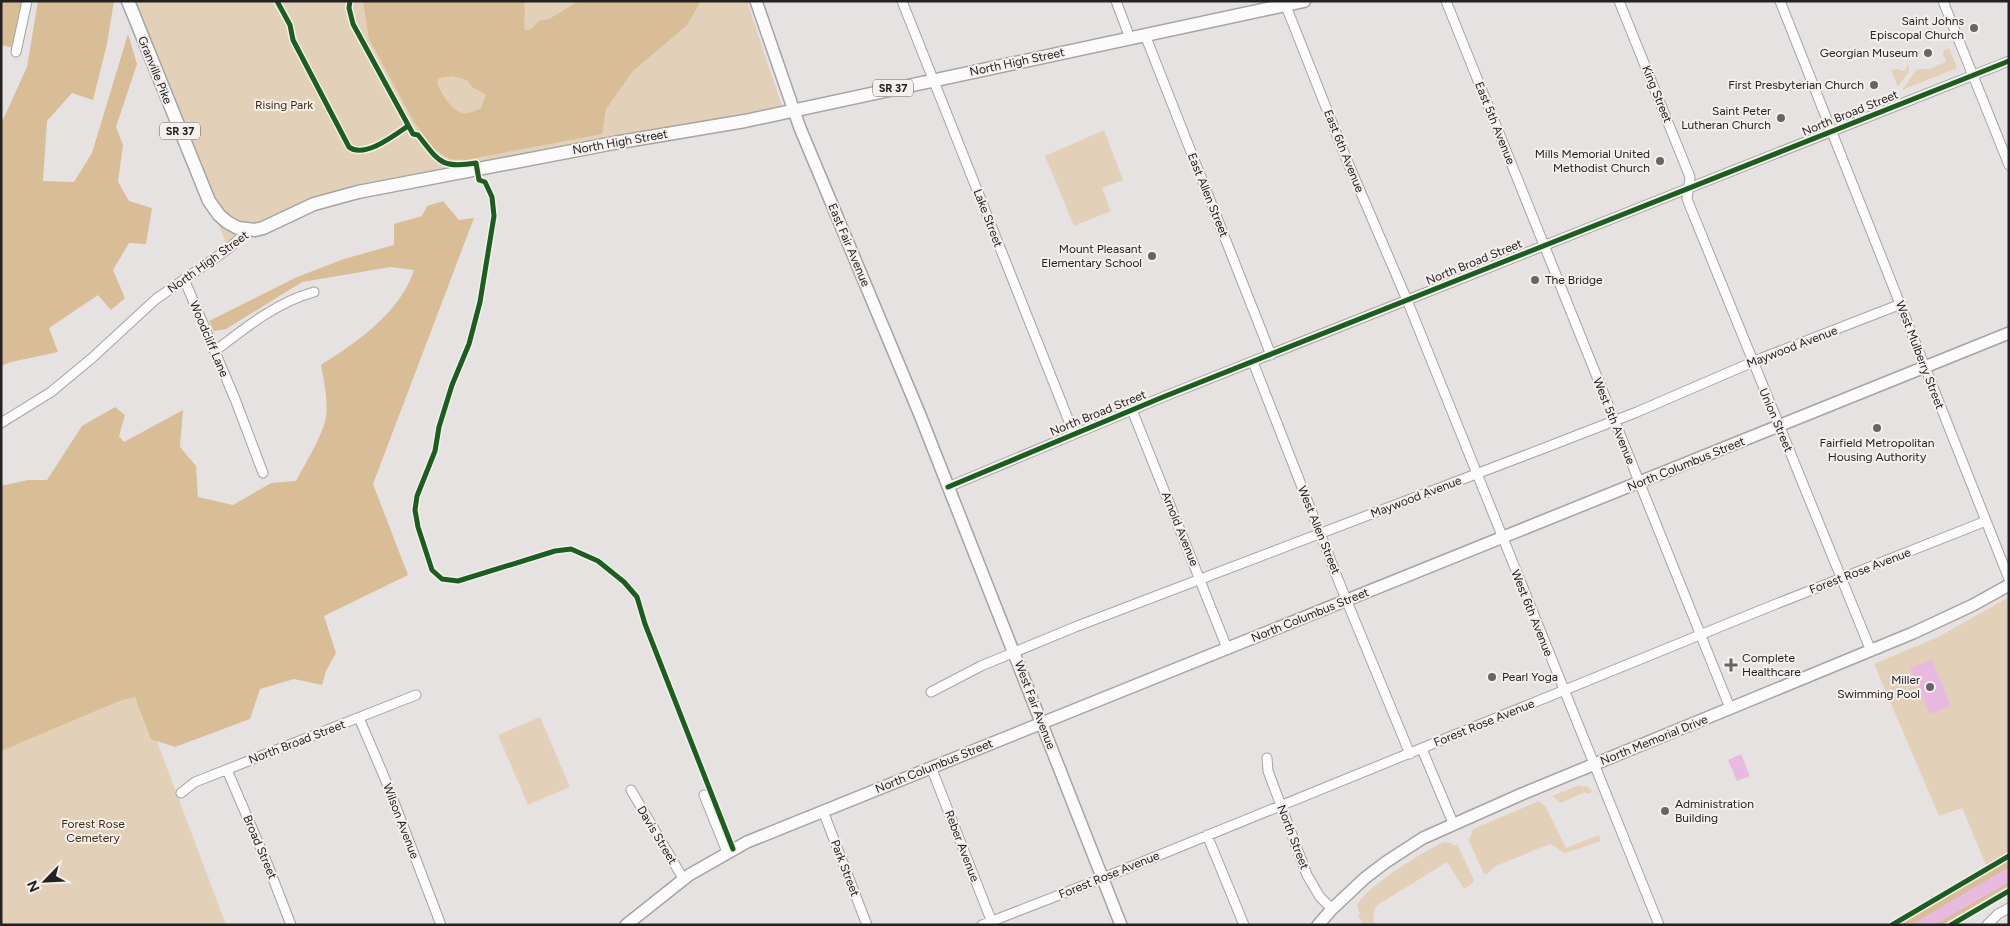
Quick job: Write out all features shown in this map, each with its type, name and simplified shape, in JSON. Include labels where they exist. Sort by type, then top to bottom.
[{"type":"highway","name":"Granville Pike","points":[[128,1],[209,202],[227,222],[238,228],[249,230]]},
{"type":"highway","name":"North High Street","points":[[249,230],[263,228],[314,204],[350,194],[614,143],[745,121],[1285,3],[1304,1]]},
{"type":"main road","name":"East Fair Avenue","points":[[756,1],[793,110],[948,487]]},
{"type":"main road","name":"North Columbus Street","points":[[631,923],[684,880],[727,852],[823,810],[2009,333]]},
{"type":"main road","name":"West Fair Avenue","points":[[948,487],[1121,925]]},
{"type":"main road","name":"North Memorial Drive","points":[[1318,925],[1350,891],[1386,862],[1423,838],[1453,823],[1944,620],[2009,585]]},
{"type":"street","points":[[16,52],[27,1]]},
{"type":"street","name":"Lake Street","points":[[902,1],[1074,434]]},
{"type":"street","points":[[1116,1],[1130,38]]},
{"type":"street","name":"East 5th Avenue","points":[[1446,1],[1544,245]]},
{"type":"street","name":"King Street","points":[[1619,1],[1690,177],[1688,188]]},
{"type":"street","name":"West Mulberry Street","points":[[1780,1],[2009,579]]},
{"type":"street","points":[[1943,1],[2009,165]]},
{"type":"street","name":"East 6th Avenue","points":[[1285,3],[1346,158],[1407,300]]},
{"type":"street","name":"East Allen Street","points":[[1144,35],[1271,355]]},
{"type":"street","name":"North Broad Street","points":[[948,487],[1132,410],[2009,61]]},
{"type":"street","name":"Union Street","points":[[1688,188],[1687,199],[1871,651]]},
{"type":"street","name":"North High Street","points":[[1,423],[50,392],[92,358],[156,299],[228,250],[249,230]]},
{"type":"street","name":"West 5th Avenue","points":[[1544,245],[1730,708]]},
{"type":"street","name":"Woodcliff Lane","points":[[184,279],[216,351],[263,473]]},
{"type":"street","points":[[216,351],[245,328],[273,311],[299,296],[314,292]]},
{"type":"street","name":"West 6th Avenue","points":[[1407,300],[1593,764],[1660,925]]},
{"type":"street","name":"Maywood Avenue","points":[[931,692],[958,676],[1075,627],[1476,474],[1901,304]]},
{"type":"street","name":"West Allen Street","points":[[1253,362],[1410,754]]},
{"type":"street","name":"Arnold Avenue","points":[[1132,410],[1227,648]]},
{"type":"street","name":"Forest Rose Avenue","points":[[982,925],[993,923],[1841,578],[1986,522]]},
{"type":"street","name":"North Broad Street","points":[[181,793],[196,782],[416,696]]},
{"type":"street","name":"Wilson Avenue","points":[[359,718],[386,781],[441,925]]},
{"type":"street","points":[[1422,749],[1453,823]]},
{"type":"street","name":"North Street","points":[[1267,758],[1268,771],[1308,875],[1320,897],[1332,909]]},
{"type":"street","name":"Reber Avenue","points":[[931,767],[993,923]]},
{"type":"street","name":"Broad Street","points":[[227,770],[291,925]]},
{"type":"street","name":"Davis Street","points":[[631,790],[684,880]]},
{"type":"street","points":[[704,795],[727,852]]},
{"type":"street","name":"Park Street","points":[[823,810],[867,925]]},
{"type":"street","points":[[1207,835],[1244,925]]},
{"type":"street","points":[[1987,925],[2009,908]]},
{"type":"green space","name":"Rising Park","points":[[130,1],[747,1],[784,112],[358,192],[272,223],[229,251]]},
{"type":"green space","points":[[1949,48],[1957,68],[1902,90],[1917,69],[1929,69],[1946,62],[1943,54],[1944,50]]},
{"type":"green space","points":[[1908,63],[1909,72],[1898,86],[1891,70],[1905,71]]},
{"type":"green space","points":[[1104,130],[1123,180],[1102,188],[1111,211],[1074,226],[1045,156]]},
{"type":"green space","points":[[2009,597],[2009,853],[1986,865],[1962,808],[1939,816],[1874,664],[1938,637]]},
{"type":"green space","name":"Forest Rose Cemetery","points":[[134,680],[226,925],[1,925],[1,734]]},
{"type":"green space","points":[[540,717],[570,787],[528,805],[498,735]]},
{"type":"green space","points":[[1580,785],[1581,787],[1587,786],[1593,792],[1587,794],[1585,792],[1561,803],[1552,796]]},
{"type":"green space","points":[[1539,801],[1546,807],[1566,848],[1599,835],[1601,841],[1565,853],[1550,844],[1496,866],[1487,874],[1484,874],[1468,839],[1473,829]]},
{"type":"green space","points":[[1444,842],[1451,843],[1454,846],[1457,844],[1474,880],[1473,883],[1464,889],[1447,862],[1376,906],[1373,915],[1375,925],[1363,925],[1358,915],[1360,914],[1357,906],[1362,898],[1396,870]]},
{"type":"shaded area","points":[[1,1],[24,1],[14,48],[1,45]]},
{"type":"shaded area","points":[[38,1],[114,1],[107,44],[93,100],[72,93],[47,121],[43,181],[74,182],[92,153],[128,34],[137,64],[116,127],[123,145],[118,182],[129,201],[152,208],[146,244],[129,243],[113,270],[125,298],[111,310],[98,295],[49,328],[58,352],[1,366],[1,124],[27,67]]},
{"type":"shaded area","points":[[363,1],[527,1],[524,4],[524,27],[525,30],[530,30],[539,21],[549,19],[579,1],[701,1],[687,25],[632,72],[606,109],[602,134],[465,160],[450,159],[432,148],[413,120],[369,39]],"holes":[[[452,76],[467,80],[472,87],[486,95],[481,108],[470,113],[463,113],[453,108],[437,82],[439,78]]]},
{"type":"shaded area","points":[[443,201],[459,220],[474,218],[373,484],[408,575],[324,616],[336,653],[326,671],[322,685],[294,679],[260,689],[250,719],[175,747],[151,739],[135,697],[119,701],[1,751],[1,486],[28,480],[47,480],[82,426],[115,407],[125,415],[119,436],[124,442],[183,410],[180,447],[196,466],[198,497],[233,505],[271,483],[296,481],[318,441],[326,417],[326,397],[321,365],[363,336],[388,313],[399,300],[414,270],[391,267],[302,282],[226,329],[214,331],[209,321],[297,277],[344,259],[394,245],[394,224],[422,216],[427,206]]},
{"type":"shaded area","name":"Miller Swimming Pool","points":[[1932,659],[1951,706],[1929,714],[1910,668]]},
{"type":"shaded area","points":[[1741,754],[1750,776],[1737,781],[1728,760]]},
{"type":"shaded area","points":[[2009,859],[2009,886],[1942,925],[1895,925]]},
{"type":"shaded area","points":[[2009,867],[2009,882],[1934,925],[1911,925]]},
{"type":"cycle path","points":[[277,1],[290,25],[293,40],[349,147],[355,150],[371,148],[388,140],[408,126]]},
{"type":"cycle path","points":[[350,1],[349,8],[353,24],[413,134],[418,135],[436,157],[447,164],[464,165],[476,163],[479,180],[485,182],[492,197],[494,216],[480,302],[469,344],[452,385],[439,427],[435,451],[417,496],[415,510],[418,527],[432,570],[442,579],[458,581],[555,551],[571,549],[598,561],[624,582],[637,597],[645,624],[733,849]]},
{"type":"cycle path","points":[[948,487],[1163,397],[2009,61]]},
{"type":"cycle path","points":[[1892,925],[2009,856]]},
{"type":"cycle path","points":[[1951,925],[2009,891]]},
{"type":"place","name":"Saint Johns Episcopal Church","points":[[1974,28]]},
{"type":"place","name":"Georgian Museum","points":[[1928,53]]},
{"type":"place","name":"First Presbyterian Church","points":[[1874,85]]},
{"type":"place","name":"Saint Peter Lutheran Church","points":[[1781,118]]},
{"type":"place","name":"Mills Memorial United Methodist Church","points":[[1660,161]]},
{"type":"place","name":"Mount Pleasant Elementary School","points":[[1152,256]]},
{"type":"place","name":"The Bridge","points":[[1535,280]]},
{"type":"place","name":"Fairfield Metropolitan Housing Authority","points":[[1877,428]]},
{"type":"place","name":"Complete Healthcare","points":[[1731,665]]},
{"type":"place","name":"Pearl Yoga","points":[[1492,677]]},
{"type":"place","name":"Miller Swimming Pool","points":[[1930,687]]},
{"type":"place","name":"Administration Building","points":[[1665,811]]}]
